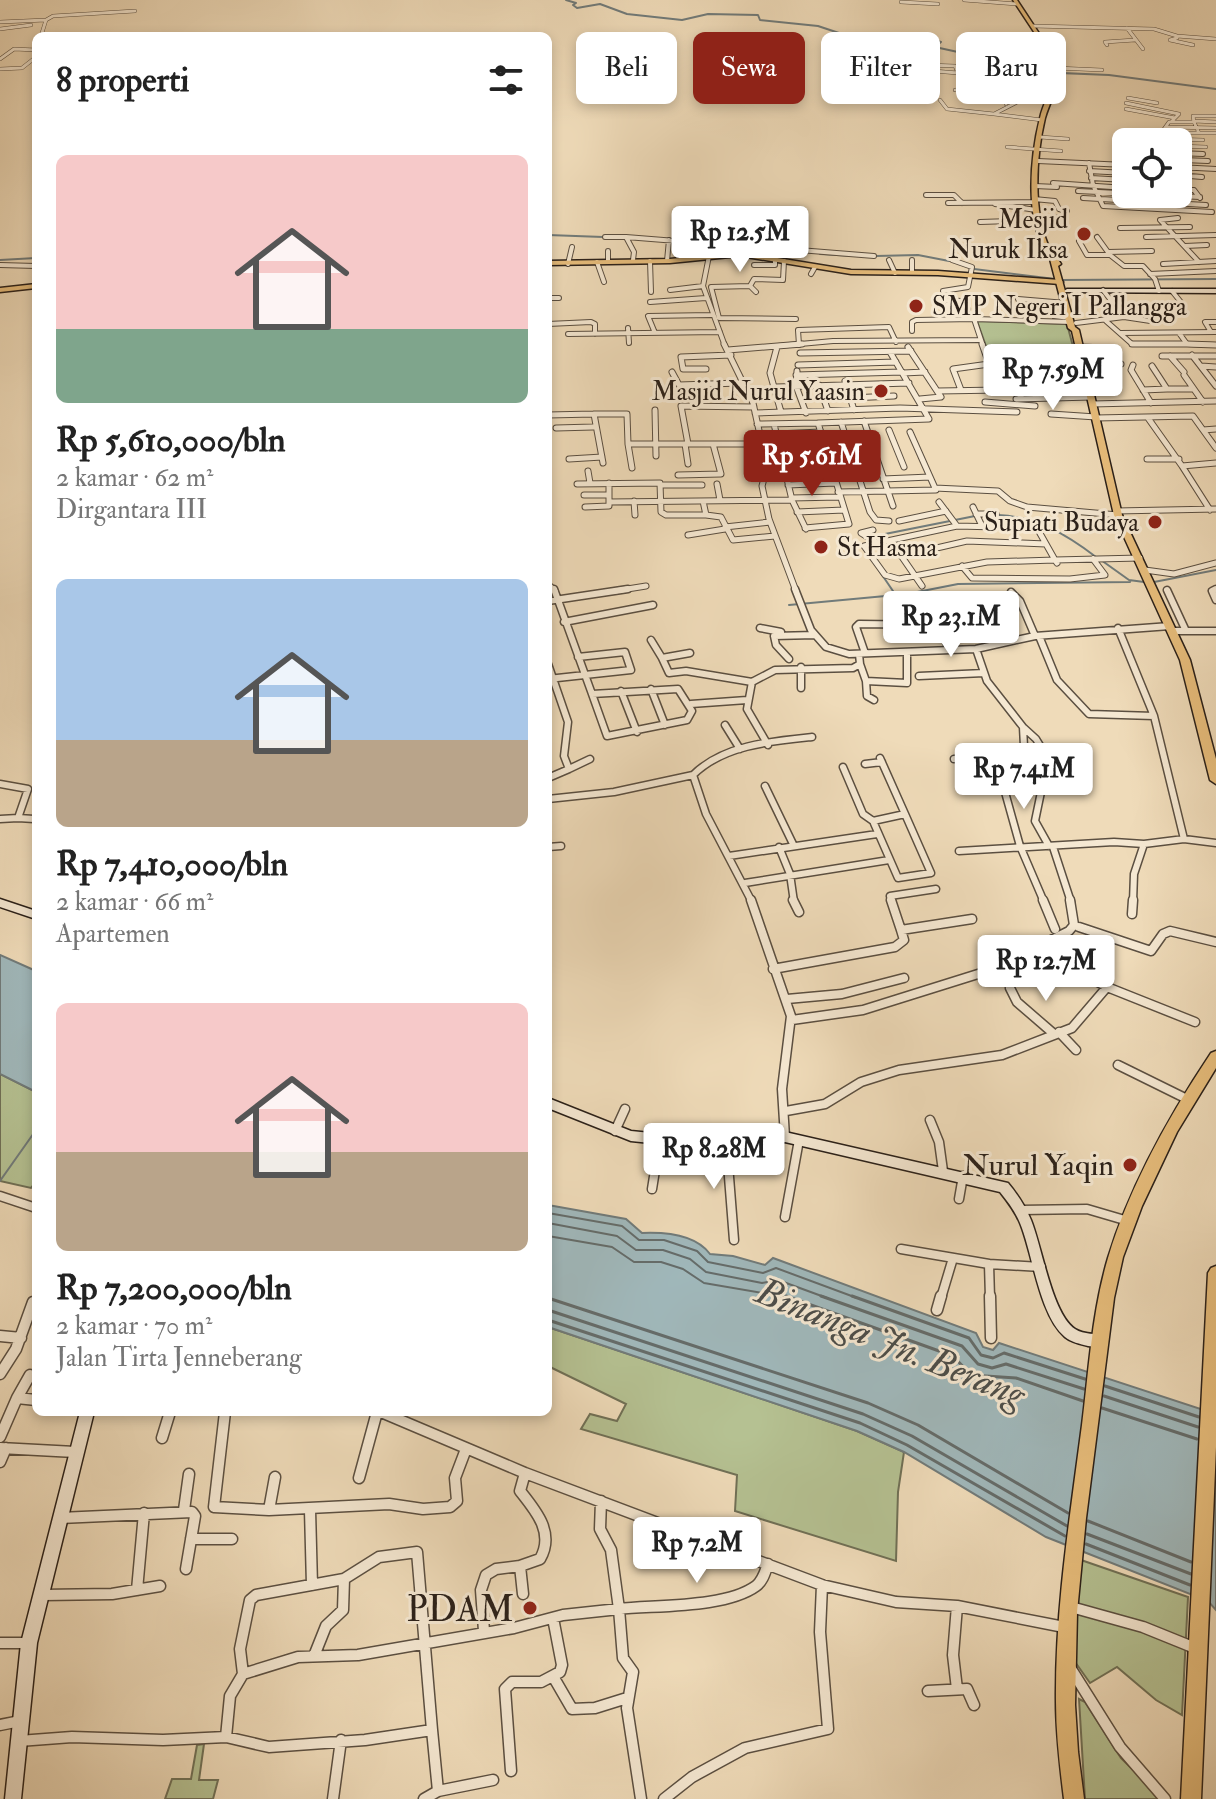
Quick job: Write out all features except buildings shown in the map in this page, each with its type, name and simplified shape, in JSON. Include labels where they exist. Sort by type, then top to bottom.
[{"type":"highway","points":[[1016,2],[1037,32]]},
{"type":"highway","points":[[1046,104],[1035,186],[1036,209],[1067,291],[1117,513],[1146,571],[1190,677],[1216,780]]},
{"type":"highway","points":[[1061,280],[1073,323]]},
{"type":"highway","points":[[1074,1799],[1068,1762],[1064,1627],[1100,1346],[1115,1261],[1128,1221],[1189,1100],[1209,1080],[1216,1057]]},
{"type":"highway","points":[[1191,1799],[1216,1275]]},
{"type":"main road","points":[[552,263],[667,261],[693,253],[709,256],[740,254],[863,274],[970,271],[1061,280]]},
{"type":"main road","points":[[0,291],[32,287]]},
{"type":"main road","points":[[1067,291],[1216,291]]},
{"type":"main road","points":[[0,903],[32,914]]},
{"type":"main road","points":[[552,1104],[660,1139],[726,1139],[785,1133],[799,1140],[943,1167],[1004,1187],[1025,1210],[1056,1315],[1065,1329],[1100,1346]]},
{"type":"main road","points":[[13,1799],[29,1643],[86,1416]]},
{"type":"street","points":[[964,0],[1016,2]]},
{"type":"street","points":[[900,1],[938,4]]},
{"type":"street","points":[[900,1],[904,8]]},
{"type":"street","points":[[930,2],[934,8]]},
{"type":"street","points":[[3,30],[46,22],[62,14],[135,11]]},
{"type":"street","points":[[0,22],[46,22]]},
{"type":"street","points":[[42,32],[46,22]]},
{"type":"street","points":[[1033,26],[1143,29],[1216,39]]},
{"type":"street","points":[[1127,28],[1143,49]]},
{"type":"street","points":[[1143,29],[1148,35]]},
{"type":"street","points":[[1179,36],[1170,40],[1193,45]]},
{"type":"street","points":[[1107,45],[1108,40],[1135,40]]},
{"type":"street","points":[[1,60],[14,49],[32,50]]},
{"type":"street","points":[[0,69],[22,68],[32,60]]},
{"type":"street","points":[[1066,72],[1102,70]]},
{"type":"street","points":[[940,100],[947,109],[1042,120]]},
{"type":"street","points":[[1157,103],[1127,103],[1198,130]]},
{"type":"street","points":[[994,114],[1006,104]]},
{"type":"street","points":[[1198,130],[1193,116],[1216,116]]},
{"type":"street","points":[[1171,122],[1194,122],[1216,128]]},
{"type":"street","points":[[1168,128],[1171,122]]},
{"type":"street","points":[[1192,131],[1216,128]]},
{"type":"street","points":[[1040,137],[1068,139]]},
{"type":"street","points":[[1192,140],[1203,140]]},
{"type":"street","points":[[1192,146],[1206,147]]},
{"type":"street","points":[[1007,147],[1061,151]]},
{"type":"street","points":[[1192,154],[1203,154]]},
{"type":"street","points":[[1192,160],[1208,161]]},
{"type":"street","points":[[1038,161],[1112,164]]},
{"type":"street","points":[[1089,163],[1095,192],[1104,207],[1155,212],[1212,212],[1192,190]]},
{"type":"street","points":[[1192,168],[1216,169]]},
{"type":"street","points":[[1089,171],[1112,172]]},
{"type":"street","points":[[1192,176],[1202,177]]},
{"type":"street","points":[[1091,178],[1112,179]]},
{"type":"street","points":[[1053,183],[1112,187]]},
{"type":"street","points":[[1035,186],[1112,193]]},
{"type":"street","points":[[926,195],[954,195],[962,202]]},
{"type":"street","points":[[1192,197],[1200,197]]},
{"type":"street","points":[[1083,198],[1112,201]]},
{"type":"street","points":[[980,222],[1036,209],[1054,200],[1059,209],[1067,211]]},
{"type":"street","points":[[948,203],[994,203],[1008,209],[1036,209],[1066,218]]},
{"type":"street","points":[[1192,204],[1206,205]]},
{"type":"street","points":[[1153,208],[1155,212]]},
{"type":"street","points":[[1178,218],[1160,220],[1199,262]]},
{"type":"street","points":[[1120,228],[1190,227]]},
{"type":"street","points":[[792,248],[796,236]]},
{"type":"street","points":[[1146,237],[1215,236]]},
{"type":"street","points":[[605,237],[778,249]]},
{"type":"street","points":[[1097,237],[1109,254],[1124,266],[1143,266],[1155,279],[1159,291]]},
{"type":"street","points":[[626,238],[634,252],[633,260]]},
{"type":"street","points":[[667,261],[669,241]]},
{"type":"street","points":[[1079,241],[1087,255],[1152,252],[1172,273]]},
{"type":"street","points":[[820,253],[823,243]]},
{"type":"street","points":[[854,245],[863,274]]},
{"type":"street","points":[[1185,246],[1207,245]]},
{"type":"street","points":[[568,264],[572,247]]},
{"type":"street","points":[[799,250],[830,255],[874,256]]},
{"type":"street","points":[[608,251],[608,261]]},
{"type":"street","points":[[824,277],[830,255]]},
{"type":"street","points":[[709,256],[703,286],[712,315],[754,410],[759,446],[767,471],[762,486],[770,522],[813,632],[832,651],[862,653],[976,649],[1037,636],[1118,628],[1216,631]]},
{"type":"street","points":[[889,260],[895,273]]},
{"type":"street","points":[[912,260],[912,272]]},
{"type":"street","points":[[952,260],[970,271],[967,287],[943,291],[953,318]]},
{"type":"street","points":[[650,261],[651,292]]},
{"type":"street","points":[[754,265],[774,266],[780,261]]},
{"type":"street","points":[[750,286],[756,278],[780,280],[780,261]]},
{"type":"street","points":[[1163,264],[1216,261]]},
{"type":"street","points":[[597,262],[604,282]]},
{"type":"street","points":[[0,265],[32,266]]},
{"type":"street","points":[[811,274],[815,267]]},
{"type":"street","points":[[1150,274],[1216,271]]},
{"type":"street","points":[[649,280],[658,280]]},
{"type":"street","points":[[670,290],[703,286]]},
{"type":"street","points":[[756,292],[750,286],[711,287],[719,318],[796,319]]},
{"type":"street","points":[[1103,290],[1124,317]]},
{"type":"street","points":[[1142,309],[1184,306],[1172,291]]},
{"type":"street","points":[[552,298],[559,298]]},
{"type":"street","points":[[650,302],[706,298]]},
{"type":"street","points":[[1029,321],[1017,299],[1066,303]]},
{"type":"street","points":[[945,300],[960,300],[968,309],[949,311]]},
{"type":"street","points":[[1052,309],[1054,316],[1073,323]]},
{"type":"street","points":[[1005,311],[1008,320]]},
{"type":"street","points":[[655,333],[648,316],[712,315]]},
{"type":"street","points":[[862,316],[866,326]]},
{"type":"street","points":[[912,331],[912,322],[916,320],[953,318],[1073,323],[1124,317],[1156,321],[1168,333]]},
{"type":"street","points":[[974,319],[989,364]]},
{"type":"street","points":[[1106,321],[1131,344],[1216,345]]},
{"type":"street","points":[[552,324],[593,322],[595,334]]},
{"type":"street","points":[[1214,332],[1205,322],[1216,322]]},
{"type":"street","points":[[808,423],[796,386],[800,353],[798,330],[890,327],[896,341]]},
{"type":"street","points":[[628,328],[629,343]]},
{"type":"street","points":[[568,334],[720,332]]},
{"type":"street","points":[[1120,333],[1214,332]]},
{"type":"street","points":[[1179,333],[1187,344]]},
{"type":"street","points":[[905,341],[932,345],[958,341]]},
{"type":"street","points":[[905,341],[940,394]]},
{"type":"street","points":[[706,357],[707,371],[683,369],[681,358],[800,344],[980,341]]},
{"type":"street","points":[[833,342],[850,398],[862,421],[893,506]]},
{"type":"street","points":[[777,347],[770,373],[781,412]]},
{"type":"street","points":[[1079,347],[1109,348],[1115,356]]},
{"type":"street","points":[[800,353],[911,351]]},
{"type":"street","points":[[757,424],[929,419],[890,352]]},
{"type":"street","points":[[1192,355],[1215,384]]},
{"type":"street","points":[[1162,356],[1216,356]]},
{"type":"street","points":[[1170,356],[1203,402]]},
{"type":"street","points":[[798,365],[896,362]]},
{"type":"street","points":[[961,390],[953,369],[989,364],[1121,364]]},
{"type":"street","points":[[1030,365],[1034,378]]},
{"type":"street","points":[[1133,365],[1131,370],[1151,403]]},
{"type":"street","points":[[1152,366],[1167,389]]},
{"type":"street","points":[[1201,366],[1216,367]]},
{"type":"street","points":[[672,372],[679,385],[740,383]]},
{"type":"street","points":[[796,375],[925,372]]},
{"type":"street","points":[[776,387],[909,383]]},
{"type":"street","points":[[889,384],[900,408]]},
{"type":"street","points":[[819,385],[828,411]]},
{"type":"street","points":[[1041,387],[1048,398]]},
{"type":"street","points":[[1016,388],[1019,399],[1215,403]]},
{"type":"street","points":[[1143,390],[1193,389]]},
{"type":"street","points":[[920,399],[961,390],[1001,390]]},
{"type":"street","points":[[990,390],[997,403]]},
{"type":"street","points":[[850,398],[894,396]]},
{"type":"street","points":[[985,402],[1035,406]]},
{"type":"street","points":[[688,464],[681,406],[781,412],[900,408],[1017,412]]},
{"type":"street","points":[[655,410],[656,456]]},
{"type":"street","points":[[569,459],[603,460],[593,427],[594,414]]},
{"type":"street","points":[[552,415],[627,414],[632,468]]},
{"type":"street","points":[[1051,414],[1096,418],[1194,417],[1216,448]]},
{"type":"street","points":[[1148,418],[1213,510]]},
{"type":"street","points":[[841,422],[874,520],[889,521]]},
{"type":"street","points":[[774,424],[791,499],[806,530],[849,524],[818,423]]},
{"type":"street","points":[[556,428],[593,427]]},
{"type":"street","points":[[1203,430],[1216,429]]},
{"type":"street","points":[[889,430],[904,467]]},
{"type":"street","points":[[777,434],[821,432]]},
{"type":"street","points":[[910,432],[936,490]]},
{"type":"street","points":[[589,442],[599,441]]},
{"type":"street","points":[[628,444],[713,444],[873,451]]},
{"type":"street","points":[[678,475],[721,474],[713,444]]},
{"type":"street","points":[[783,458],[826,451]]},
{"type":"street","points":[[898,451],[918,451]]},
{"type":"street","points":[[1147,459],[1179,459]]},
{"type":"street","points":[[1182,466],[1216,463]]},
{"type":"street","points":[[767,471],[830,470]]},
{"type":"street","points":[[588,471],[590,483]]},
{"type":"street","points":[[883,479],[930,477]]},
{"type":"street","points":[[585,507],[609,506],[609,483]]},
{"type":"street","points":[[788,485],[835,483]]},
{"type":"street","points":[[577,484],[702,485]]},
{"type":"street","points":[[717,484],[720,500]]},
{"type":"street","points":[[662,485],[661,512],[664,515],[720,516],[735,541],[775,536]]},
{"type":"street","points":[[609,502],[764,500],[887,490],[936,490],[998,491],[1010,501],[1027,507],[1117,513],[1213,510]]},
{"type":"street","points":[[632,493],[635,515]]},
{"type":"street","points":[[584,495],[607,495]]},
{"type":"street","points":[[703,501],[706,515]]},
{"type":"street","points":[[939,502],[951,518]]},
{"type":"street","points":[[973,507],[982,526]]},
{"type":"street","points":[[797,512],[844,510]]},
{"type":"street","points":[[977,515],[996,514]]},
{"type":"street","points":[[951,518],[891,541],[874,541],[864,547],[885,575],[899,579],[987,562],[1057,563],[1140,558]]},
{"type":"street","points":[[899,521],[951,518],[982,526],[1039,529],[1057,563]]},
{"type":"street","points":[[688,535],[770,522]]},
{"type":"street","points":[[873,530],[861,533],[874,541]]},
{"type":"street","points":[[891,541],[918,575],[922,586]]},
{"type":"street","points":[[902,556],[967,541],[1046,544]]},
{"type":"street","points":[[962,566],[972,578],[1070,579],[1105,575],[1094,559]]},
{"type":"street","points":[[1146,571],[1174,574],[1216,563]]},
{"type":"street","points":[[591,694],[681,690],[691,704],[690,718],[637,732],[607,736],[584,676],[578,657],[564,622],[552,601],[646,586]]},
{"type":"street","points":[[1216,589],[1212,591],[1216,600]]},
{"type":"street","points":[[1167,590],[1186,631]]},
{"type":"street","points":[[1011,592],[1020,601],[1057,680],[1087,712],[1154,716]]},
{"type":"street","points":[[564,622],[653,605]]},
{"type":"street","points":[[938,613],[949,650]]},
{"type":"street","points":[[874,700],[867,696],[856,625],[921,622],[940,625]]},
{"type":"street","points":[[760,628],[813,632]]},
{"type":"street","points":[[1118,628],[1154,716],[1184,839]]},
{"type":"street","points":[[789,659],[776,645],[774,636],[813,632]]},
{"type":"street","points":[[651,640],[669,673],[686,671],[752,682],[771,671],[801,667],[850,669],[860,664]]},
{"type":"street","points":[[976,649],[984,673],[1023,727],[1036,739],[1066,788]]},
{"type":"street","points":[[552,679],[632,669],[625,652],[578,657]]},
{"type":"street","points":[[866,681],[908,683],[907,652]]},
{"type":"street","points":[[662,658],[690,653]]},
{"type":"street","points":[[801,667],[801,688]]},
{"type":"street","points":[[919,676],[984,673]]},
{"type":"street","points":[[552,682],[568,722],[564,756],[569,769]]},
{"type":"street","points":[[752,682],[747,700],[751,719],[768,745]]},
{"type":"street","points":[[651,689],[665,725]]},
{"type":"street","points":[[621,691],[637,732]]},
{"type":"street","points":[[691,704],[747,700]]},
{"type":"street","points":[[1116,705],[1120,715]]},
{"type":"street","points":[[725,725],[740,749]]},
{"type":"street","points":[[792,1020],[863,1010],[994,969],[1069,931],[1074,925],[1072,907],[1051,847],[1035,821],[1041,792],[1025,766],[1023,727]]},
{"type":"street","points":[[1202,730],[1216,731]]},
{"type":"street","points":[[552,799],[614,792],[693,775],[705,763],[740,749],[812,737]]},
{"type":"street","points":[[954,759],[984,757],[998,767],[1020,846],[1055,929]]},
{"type":"street","points":[[552,776],[590,759]]},
{"type":"street","points":[[843,767],[863,814],[873,821],[898,878],[931,873],[881,760],[865,764]]},
{"type":"street","points":[[693,775],[706,814],[745,883],[773,969],[787,999],[792,1020],[782,1089],[786,1111],[785,1133]]},
{"type":"street","points":[[0,784],[28,787],[18,818]]},
{"type":"street","points":[[765,786],[793,844]]},
{"type":"street","points":[[873,821],[906,814]]},
{"type":"street","points":[[0,819],[32,819]]},
{"type":"street","points":[[729,856],[793,844],[877,834]]},
{"type":"street","points":[[959,851],[1114,842],[1144,844],[1184,839],[1216,843]]},
{"type":"street","points":[[1132,914],[1134,874],[1144,844]]},
{"type":"street","points":[[552,847],[561,846]]},
{"type":"street","points":[[779,847],[790,874],[790,895],[799,912]]},
{"type":"street","points":[[745,883],[889,860]]},
{"type":"street","points":[[773,969],[809,965],[895,947],[904,940],[890,896],[936,889]]},
{"type":"street","points":[[901,930],[972,919]]},
{"type":"street","points":[[1079,927],[1151,951],[1163,934],[1170,931],[1216,942]]},
{"type":"street","points":[[1066,965],[1107,987],[1195,1022]]},
{"type":"street","points":[[787,999],[842,994],[904,978]]},
{"type":"street","points":[[786,1111],[825,1104],[876,1076],[899,1070],[993,1058],[1075,1025],[1107,987]]},
{"type":"street","points":[[1010,988],[1017,1002],[1076,1050]]},
{"type":"street","points":[[1118,1065],[1189,1100]]},
{"type":"street","points":[[617,1127],[625,1109]]},
{"type":"street","points":[[930,1120],[943,1167]]},
{"type":"street","points":[[652,1189],[660,1139]]},
{"type":"street","points":[[726,1139],[734,1240]]},
{"type":"street","points":[[785,1217],[799,1140]]},
{"type":"street","points":[[959,1199],[963,1176]]},
{"type":"street","points":[[0,1196],[32,1207]]},
{"type":"street","points":[[1025,1210],[1087,1209],[1128,1221]]},
{"type":"street","points":[[901,1249],[989,1264],[1043,1268]]},
{"type":"street","points":[[937,1310],[953,1258]]},
{"type":"street","points":[[989,1264],[991,1338]]},
{"type":"street","points":[[0,1374],[21,1338],[32,1305]]},
{"type":"street","points":[[0,1336],[21,1338]]},
{"type":"street","points":[[0,1437],[30,1375]]},
{"type":"street","points":[[17,1398],[32,1400]]},
{"type":"street","points":[[162,1438],[169,1416]]},
{"type":"street","points":[[225,1416],[214,1507],[269,1510],[389,1504],[423,1509],[450,1507],[457,1501],[455,1478],[466,1449]]},
{"type":"street","points":[[359,1478],[378,1416]]},
{"type":"street","points":[[388,1416],[525,1473],[822,1585],[896,1602],[957,1606],[1064,1627]]},
{"type":"street","points":[[0,1462],[3,1448],[75,1452]]},
{"type":"street","points":[[484,1631],[481,1590],[486,1575],[496,1569],[540,1559],[547,1540],[539,1519],[520,1491],[525,1473]]},
{"type":"street","points":[[184,1510],[189,1474]]},
{"type":"street","points":[[269,1510],[275,1477]]},
{"type":"street","points":[[601,1501],[600,1529],[611,1550],[623,1658],[634,1678],[627,1698],[630,1745],[641,1799]]},
{"type":"street","points":[[58,1518],[184,1510],[195,1516],[186,1569]]},
{"type":"street","points":[[310,1510],[312,1585]]},
{"type":"street","points":[[137,1590],[144,1513]]},
{"type":"street","points":[[191,1539],[232,1539]]},
{"type":"street","points":[[226,1737],[230,1696],[243,1674],[240,1649],[247,1628],[250,1600],[256,1595],[344,1579],[379,1557],[417,1552],[438,1791]]},
{"type":"street","points":[[243,1674],[286,1660],[314,1656],[341,1657],[526,1626],[553,1618],[703,1601],[749,1589],[761,1580],[768,1564]]},
{"type":"street","points":[[520,1566],[523,1594]]},
{"type":"street","points":[[314,1656],[326,1626],[343,1610],[344,1579]]},
{"type":"street","points":[[664,1799],[692,1777],[745,1748],[828,1729],[829,1713],[822,1678],[822,1585]]},
{"type":"street","points":[[41,1595],[160,1586]]},
{"type":"street","points":[[1067,1605],[1129,1622],[1197,1649]]},
{"type":"street","points":[[957,1606],[953,1655],[957,1689]]},
{"type":"street","points":[[553,1618],[562,1665],[554,1678]]},
{"type":"street","points":[[0,1643],[29,1643]]},
{"type":"street","points":[[1064,1657],[1120,1747],[1165,1799]]},
{"type":"street","points":[[554,1678],[572,1709],[595,1708],[627,1698]]},
{"type":"street","points":[[511,1771],[505,1689],[512,1682],[554,1678]]},
{"type":"street","points":[[928,1691],[969,1691],[974,1705]]},
{"type":"street","points":[[0,1725],[20,1721]]},
{"type":"street","points":[[18,1741],[72,1737],[163,1740],[226,1737],[269,1747],[432,1730]]},
{"type":"street","points":[[333,1799],[341,1740]]},
{"type":"street","points":[[424,1799],[438,1791],[493,1780]]},
{"type":"green space","points":[[977,321],[1067,324],[1078,365],[992,363]]},
{"type":"green space","points":[[0,1074],[32,1090],[32,1187],[0,1181]]},
{"type":"green space","points":[[552,1328],[857,1431],[904,1452],[898,1492],[896,1561],[735,1511],[737,1475],[581,1429],[590,1414],[617,1421],[626,1404],[552,1368]]},
{"type":"green space","points":[[1081,1560],[1188,1597],[1182,1715],[1156,1700],[1117,1667],[1090,1683],[1073,1659]]},
{"type":"green space","points":[[1079,1699],[1085,1702],[1121,1758],[1163,1799],[1085,1799]]},
{"type":"green space","points":[[204,1744],[199,1780],[218,1780],[213,1799],[165,1799],[172,1779],[191,1779],[197,1745]]},
{"type":"water","points":[[0,955],[32,969],[32,1090],[0,1074]]},
{"type":"water","name":"Binanga Jn. Berang","points":[[552,1206],[626,1219],[642,1233],[688,1238],[710,1254],[733,1256],[765,1265],[773,1258],[976,1333],[983,1347],[993,1350],[999,1343],[1216,1414],[1216,1610],[1208,1601],[1046,1537],[904,1452],[857,1431],[552,1328]]},
{"type":"waterway","points":[[566,0],[576,3],[573,5],[577,8],[600,4],[627,14],[682,20],[708,14],[758,15],[760,20],[818,26],[854,38],[918,34],[941,42],[935,47],[967,54],[984,63],[1013,71],[1109,75],[1216,89]]},
{"type":"waterway","points":[[552,235],[603,237]]},
{"type":"waterway","points":[[777,248],[798,250]]},
{"type":"waterway","points":[[820,254],[854,256]]},
{"type":"waterway","points":[[876,256],[918,255],[949,261]]},
{"type":"waterway","points":[[0,260],[32,258]]},
{"type":"waterway","points":[[974,269],[1055,279]]},
{"type":"waterway","points":[[1061,280],[1216,279]]},
{"type":"waterway","points":[[998,515],[1026,519],[1050,528],[1096,557]]},
{"type":"waterway","points":[[879,540],[885,534],[975,516]]},
{"type":"waterway","points":[[1101,560],[1129,580],[1144,582]]},
{"type":"waterway","points":[[876,566],[895,594]]},
{"type":"waterway","points":[[1154,582],[1216,570]]},
{"type":"waterway","points":[[789,605],[907,594],[958,584],[1130,582]]},
{"type":"waterway","points":[[0,1181],[32,1136]]},
{"type":"place","name":"Mesjid Nuruk Iksa","points":[[1084,234]]},
{"type":"place","name":"SMP Negeri I Pallangga","points":[[916,306]]},
{"type":"place","name":"Masjid Nurul Yaasin","points":[[881,391]]},
{"type":"place","name":"Supiati Budaya","points":[[1155,522]]},
{"type":"place","name":"St Hasma","points":[[821,547]]},
{"type":"place","name":"Nurul Yaqin","points":[[1130,1165]]},
{"type":"place","name":"PDAM","points":[[530,1608]]}]
